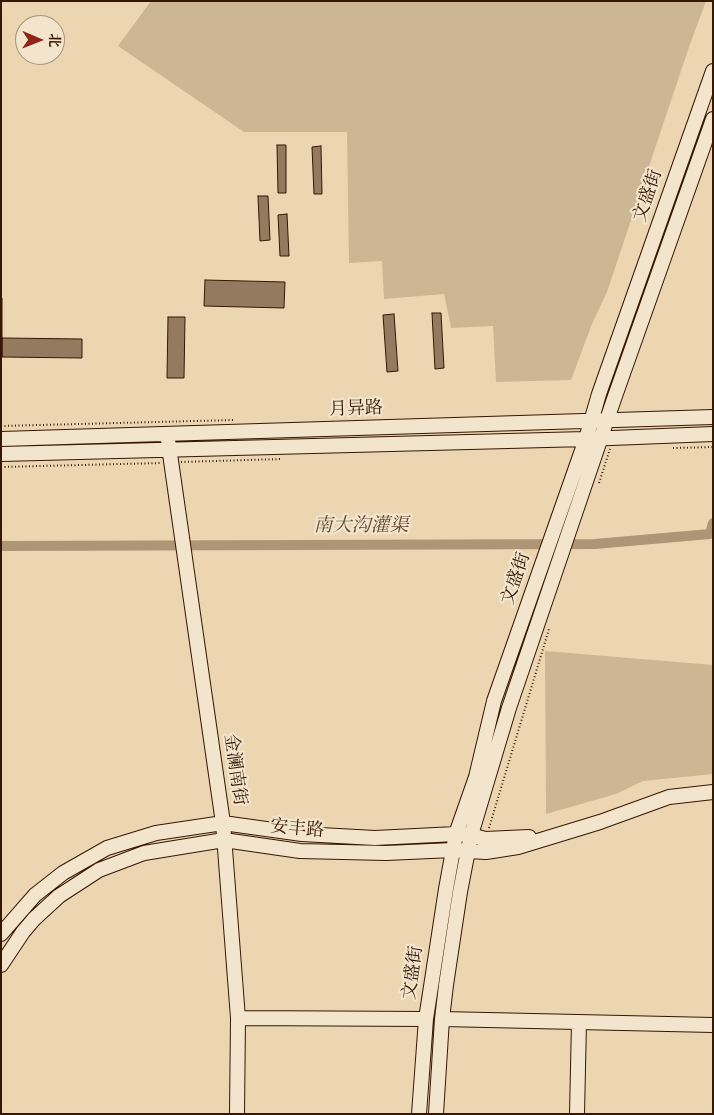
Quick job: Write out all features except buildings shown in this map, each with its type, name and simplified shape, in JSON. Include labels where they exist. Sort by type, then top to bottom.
[{"type":"main road","name":"文盛街","points":[[419,1114],[426,1019],[456,834],[476,777],[494,701],[586,439],[599,394],[713,71]]},
{"type":"main road","name":"文盛街","points":[[436,1114],[442,1019],[452,938],[471,835],[509,708],[601,437],[713,119]]},
{"type":"main road","name":"月异路","points":[[1,439],[713,417]]},
{"type":"main road","name":"金澜南街","points":[[168,434],[224,840],[238,1018],[236,1114]]},
{"type":"main road","name":"月异路","points":[[1,454],[586,439],[601,437],[683,441],[713,434]]},
{"type":"main road","name":"安丰路","points":[[1,965],[34,919],[59,896],[85,878],[114,863],[144,853],[224,840],[300,851],[386,853],[453,850],[486,852],[518,847],[600,822],[669,797],[713,792]]},
{"type":"main road","name":"安丰路","points":[[1,934],[22,908],[63,873],[92,856],[140,837],[222,823],[302,834],[376,838],[456,834],[471,835],[485,839],[545,836],[600,822]]},
{"type":"main road","points":[[238,1018],[426,1019]]},
{"type":"main road","points":[[442,1019],[713,1025]]},
{"type":"main road","points":[[577,1114],[580,1022]]},
{"type":"path","points":[[683,441],[713,447]]},
{"type":"shaded area","points":[[151,1],[706,1],[607,292],[592,324],[571,380],[496,382],[493,326],[451,328],[444,294],[384,299],[382,261],[349,263],[347,132],[244,132],[118,46]]},
{"type":"shaded area","points":[[545,651],[713,665],[713,774],[643,781],[616,794],[546,814]]},
{"type":"waterway","name":"南大沟灌渠","points":[[1,546],[595,544],[710,534],[713,523]]}]
